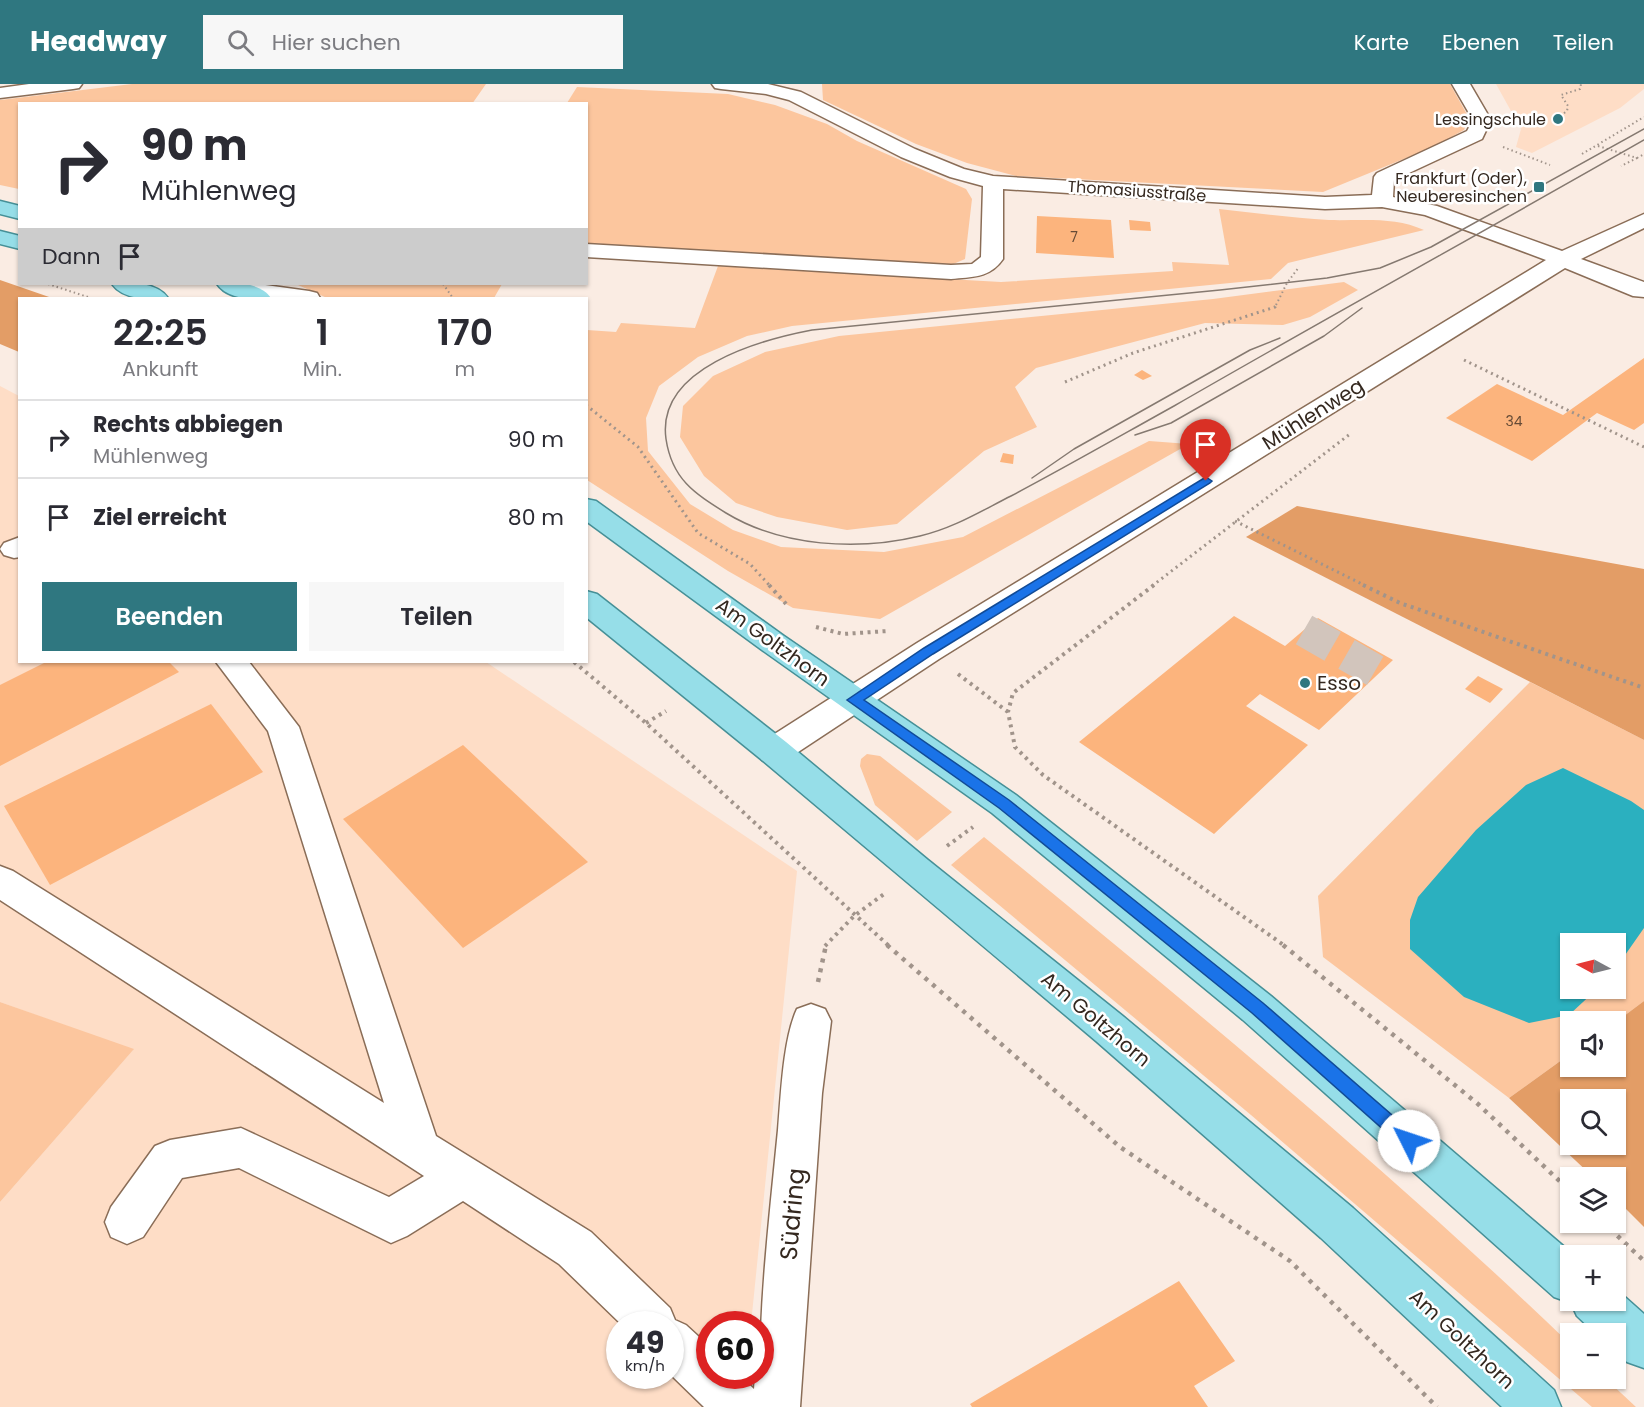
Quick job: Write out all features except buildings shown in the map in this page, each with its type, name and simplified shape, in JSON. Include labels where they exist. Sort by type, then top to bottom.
[{"type":"main road","points":[[0,207],[18,212]]},
{"type":"main road","points":[[0,237],[18,242]]},
{"type":"main road","points":[[125,285],[155,297]]},
{"type":"main road","points":[[232,285],[258,297]]},
{"type":"main road","name":"Am Goltzhorn","points":[[588,508],[854,700],[1004,804],[1248,1000],[1560,1272]]},
{"type":"main road","name":"Am Goltzhorn","points":[[588,603],[774,751],[915,870],[1110,1029],[1328,1215],[1537,1407]]},
{"type":"main road","points":[[1605,1311],[1644,1345]]},
{"type":"street","points":[[0,93],[74,84]]},
{"type":"street","name":"Thomasiusstraße","points":[[721,84],[798,90],[908,153],[957,173],[993,182],[1325,203],[1382,201],[1430,210],[1564,259],[1641,291],[1644,289]]},
{"type":"street","points":[[1382,201],[1384,177],[1474,135],[1482,120],[1461,84]]},
{"type":"street","points":[[588,250],[951,272],[978,270],[992,260],[993,182]]},
{"type":"street","name":"Mühlenweg","points":[[774,751],[928,651],[1564,259],[1644,220]]},
{"type":"street","points":[[232,285],[303,297]]},
{"type":"street","points":[[233,663],[283,726],[420,1150]]},
{"type":"street","points":[[0,881],[575,1248],[640,1311]]},
{"type":"street","name":"Südring","points":[[776,1407],[802,1093],[811,1021]]},
{"type":"street","points":[[127,1222],[170,1160],[241,1148],[391,1221],[462,1177]]},
{"type":"street","points":[[684,1355],[738,1407]]},
{"type":"path","points":[[1553,121],[1567,111],[1568,106],[1561,95],[1580,89],[1581,84]]},
{"type":"path","points":[[1582,154],[1644,117]]},
{"type":"path","points":[[1474,135],[1550,165]]},
{"type":"path","points":[[1598,146],[1644,160]]},
{"type":"path","points":[[1621,166],[1644,154]]},
{"type":"path","points":[[1065,382],[1133,353],[1275,307],[1287,283],[1299,267]]},
{"type":"path","points":[[51,285],[88,297]]},
{"type":"path","points":[[1456,357],[1644,447]]},
{"type":"path","points":[[588,407],[638,447],[698,533],[750,564],[788,606]]},
{"type":"path","points":[[1358,428],[1013,693],[1008,712],[1016,747],[1042,775],[1269,934],[1342,992],[1478,1104],[1560,1182]]},
{"type":"path","points":[[1235,521],[1400,603],[1644,688]]},
{"type":"path","points":[[813,626],[843,634],[889,631]]},
{"type":"path","points":[[575,663],[646,723],[854,916],[1120,1147],[1290,1261],[1437,1407]]},
{"type":"path","points":[[1615,1233],[1644,1261]]},
{"type":"shaded area","points":[[132,84],[486,84],[473,102],[18,102],[18,189],[0,185],[0,100]]},
{"type":"shaded area","points":[[822,84],[1450,84],[1469,118],[1464,130],[1433,147],[1323,192],[1016,176],[967,163],[916,144],[823,100]]},
{"type":"shaded area","name":"Lessingschule","points":[[1496,84],[1644,84],[1644,89],[1620,108],[1532,153],[1516,147],[1521,129]]},
{"type":"shaded area","points":[[577,87],[728,94],[775,105],[827,124],[857,141],[966,189],[972,199],[965,259],[951,265],[588,243],[588,102],[568,102]]},
{"type":"shaded area","points":[[1219,209],[1329,220],[1389,221],[1424,230],[1288,263],[1271,279],[792,326],[747,336],[698,357],[659,386],[646,418],[648,451],[690,504],[733,530],[781,547],[884,552],[963,537],[1149,441],[1189,444],[880,619],[793,608],[728,571],[588,481],[588,330],[616,332],[621,323],[695,328],[718,266],[1001,282],[1173,271],[1172,262],[1229,265]]},
{"type":"shaded area","points":[[0,280],[49,297],[18,297],[18,352],[0,344]]},
{"type":"shaded area","points":[[1344,282],[1358,290],[1310,317],[1283,325],[1205,323],[1036,368],[1015,387],[1037,427],[984,451],[897,524],[847,530],[777,517],[736,503],[704,476],[680,437],[683,406],[713,376],[765,352],[839,336],[1213,299]]},
{"type":"shaded area","points":[[298,285],[501,285],[495,297],[325,297]]},
{"type":"shaded area","points":[[0,386],[18,395],[18,663],[487,663],[797,871],[752,1311],[696,1311],[696,1389],[745,1389],[743,1407],[0,1407],[0,1202],[133,1050],[0,1002]]},
{"type":"shaded area","points":[[1297,506],[1644,569],[1644,740],[1246,537]]},
{"type":"shaded area","points":[[1530,682],[1644,740],[1644,1001],[1626,1014],[1626,1011],[1560,1011],[1560,1061],[1509,1098],[1323,957],[1318,896]]},
{"type":"shaded area","points":[[867,754],[880,756],[952,812],[917,841],[875,805],[860,766],[861,759]]},
{"type":"shaded area","points":[[984,837],[1282,1085],[1428,1212],[1560,1335],[1560,1380],[1251,1115],[951,865]]},
{"type":"shaded area","points":[[1644,1001],[1644,1227],[1626,1209],[1626,1167],[1582,1167],[1570,1155],[1626,1155],[1626,1089],[1560,1089],[1560,1146],[1509,1098],[1560,1061],[1560,1077],[1626,1077],[1626,1014]]},
{"type":"shaded area","points":[[0,1002],[134,1049],[0,1202]]},
{"type":"shaded area","points":[[1571,1389],[1617,1389],[1636,1407],[1592,1407]]},
{"type":"water","points":[[1563,768],[1631,801],[1644,810],[1644,928],[1626,954],[1626,933],[1560,933],[1560,999],[1586,999],[1573,1011],[1560,1011],[1560,1017],[1529,1023],[1464,997],[1410,949],[1410,920],[1418,897],[1476,830],[1526,785]]},
{"type":"tunnel","points":[[1304,630],[1379,673]]},
{"type":"tram line","points":[[1644,129],[1431,247],[1380,268],[1327,278],[1220,290],[812,330],[766,341],[716,362],[694,376],[677,393],[667,414],[666,439],[669,453],[679,475],[704,499],[726,513],[771,533],[821,543],[846,544],[896,541],[932,533],[967,519],[1073,463],[1644,140]]},
{"type":"tram line","points":[[1135,435],[1171,423],[1324,336],[1362,308]]},
{"type":"tram line","points":[[1032,478],[1074,449],[1250,350],[1280,338]]},
{"type":"place","name":"Lessingschule","points":[[1558,119]]},
{"type":"place","name":"Frankfurt (Oder), Neuberesinchen","points":[[1539,187]]},
{"type":"place","name":"Esso","points":[[1305,683]]},
{"type":"route","points":[[1206,481],[928,651],[854,700],[1004,804],[1257,1008],[1409,1141]]}]
